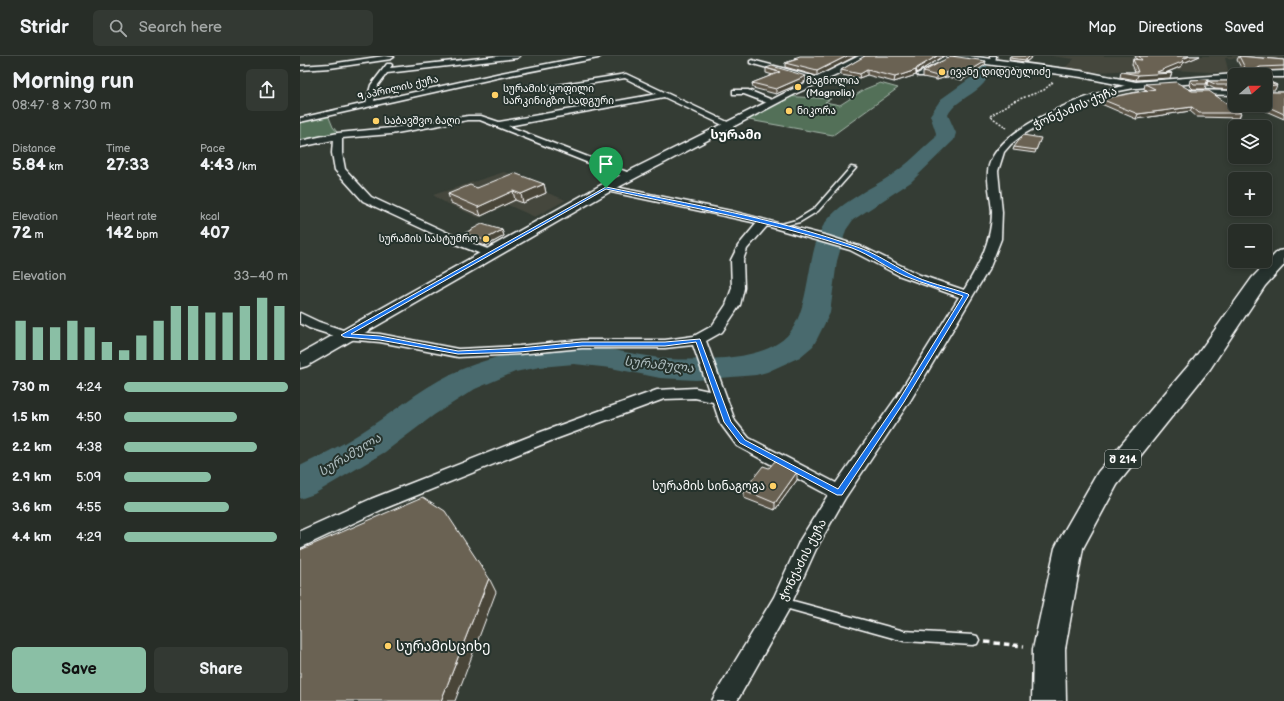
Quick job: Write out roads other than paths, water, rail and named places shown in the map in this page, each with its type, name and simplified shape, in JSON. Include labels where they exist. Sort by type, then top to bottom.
[{"type":"main road","name":"შ 214","points":[[1049,701],[1049,649],[1069,548],[1107,479],[1202,364],[1258,282],[1284,255]]},
{"type":"street","points":[[384,71],[517,56]]},
{"type":"street","name":"9 აპრილის ქუჩა","points":[[300,120],[501,75],[598,56]]},
{"type":"street","points":[[300,362],[344,335],[606,188],[865,56]]},
{"type":"street","points":[[921,74],[932,69],[951,56],[992,60],[1136,84],[1228,78]]},
{"type":"street","points":[[300,68],[330,66],[391,57],[387,68],[380,76],[373,91],[370,105]]},
{"type":"street","points":[[752,62],[817,80]]},
{"type":"street","points":[[1272,75],[1283,75]]},
{"type":"street","points":[[532,86],[537,89],[551,88],[626,76],[730,126]]},
{"type":"street","points":[[1177,82],[1190,92],[1228,92]]},
{"type":"street","name":"ჭონქაძის ქუჩა","points":[[724,701],[782,603],[807,546],[839,493],[902,401],[984,267],[995,239],[997,212],[993,171],[1000,152],[1008,142],[1020,132],[1050,116],[1112,90],[1136,84]]},
{"type":"street","points":[[736,92],[745,92],[773,102]]},
{"type":"street","points":[[497,125],[663,95]]},
{"type":"street","points":[[300,144],[338,136],[391,131],[468,118],[481,118],[629,176]]},
{"type":"street","points":[[338,136],[337,154],[340,170],[367,199],[450,239],[489,253]]},
{"type":"street","points":[[606,188],[764,222],[803,232],[855,248],[878,258],[907,275],[966,295]]},
{"type":"street","points":[[300,317],[314,325],[344,335],[380,338],[458,353],[520,350],[582,344],[665,344],[698,340],[717,329],[732,305],[738,288],[737,260],[742,248],[764,222]]},
{"type":"street","points":[[698,340],[728,422],[743,442],[839,493]]},
{"type":"street","points":[[300,540],[377,504],[547,436],[662,394],[718,394]]},
{"type":"lane","points":[[780,226],[798,220],[816,210],[853,168]]},
{"type":"lane","points":[[782,603],[904,636],[973,640]]},
{"type":"waterway","name":"სურამულა","points":[[300,484],[372,443],[422,407],[463,382],[505,365],[540,357],[574,354],[611,358],[660,368],[696,370],[756,365],[789,350],[802,339],[815,313],[824,261],[834,229],[845,215],[903,177],[944,140],[946,133],[939,115],[942,108],[947,103],[977,82],[981,74],[977,56]]},
{"type":"place","name":"ივანე დიდებულიძე","points":[[942,72]]},
{"type":"place","name":"მაგნოლია (Magnolia)","points":[[798,87]]},
{"type":"place","name":"სურამის ყოფილი სარკინიგზო სადგური","points":[[495,95]]},
{"type":"place","name":"ნიკორა","points":[[789,111]]},
{"type":"place","name":"საბავშვო ბაღი","points":[[376,121]]},
{"type":"place","name":"სურამის სასტუმრო","points":[[486,239]]},
{"type":"place","name":"სურამის სინაგოგა","points":[[773,486]]},
{"type":"place","name":"სურამისციხე","points":[[388,646]]},
{"type":"district","name":"სურამი","points":[[736,135]]}]
